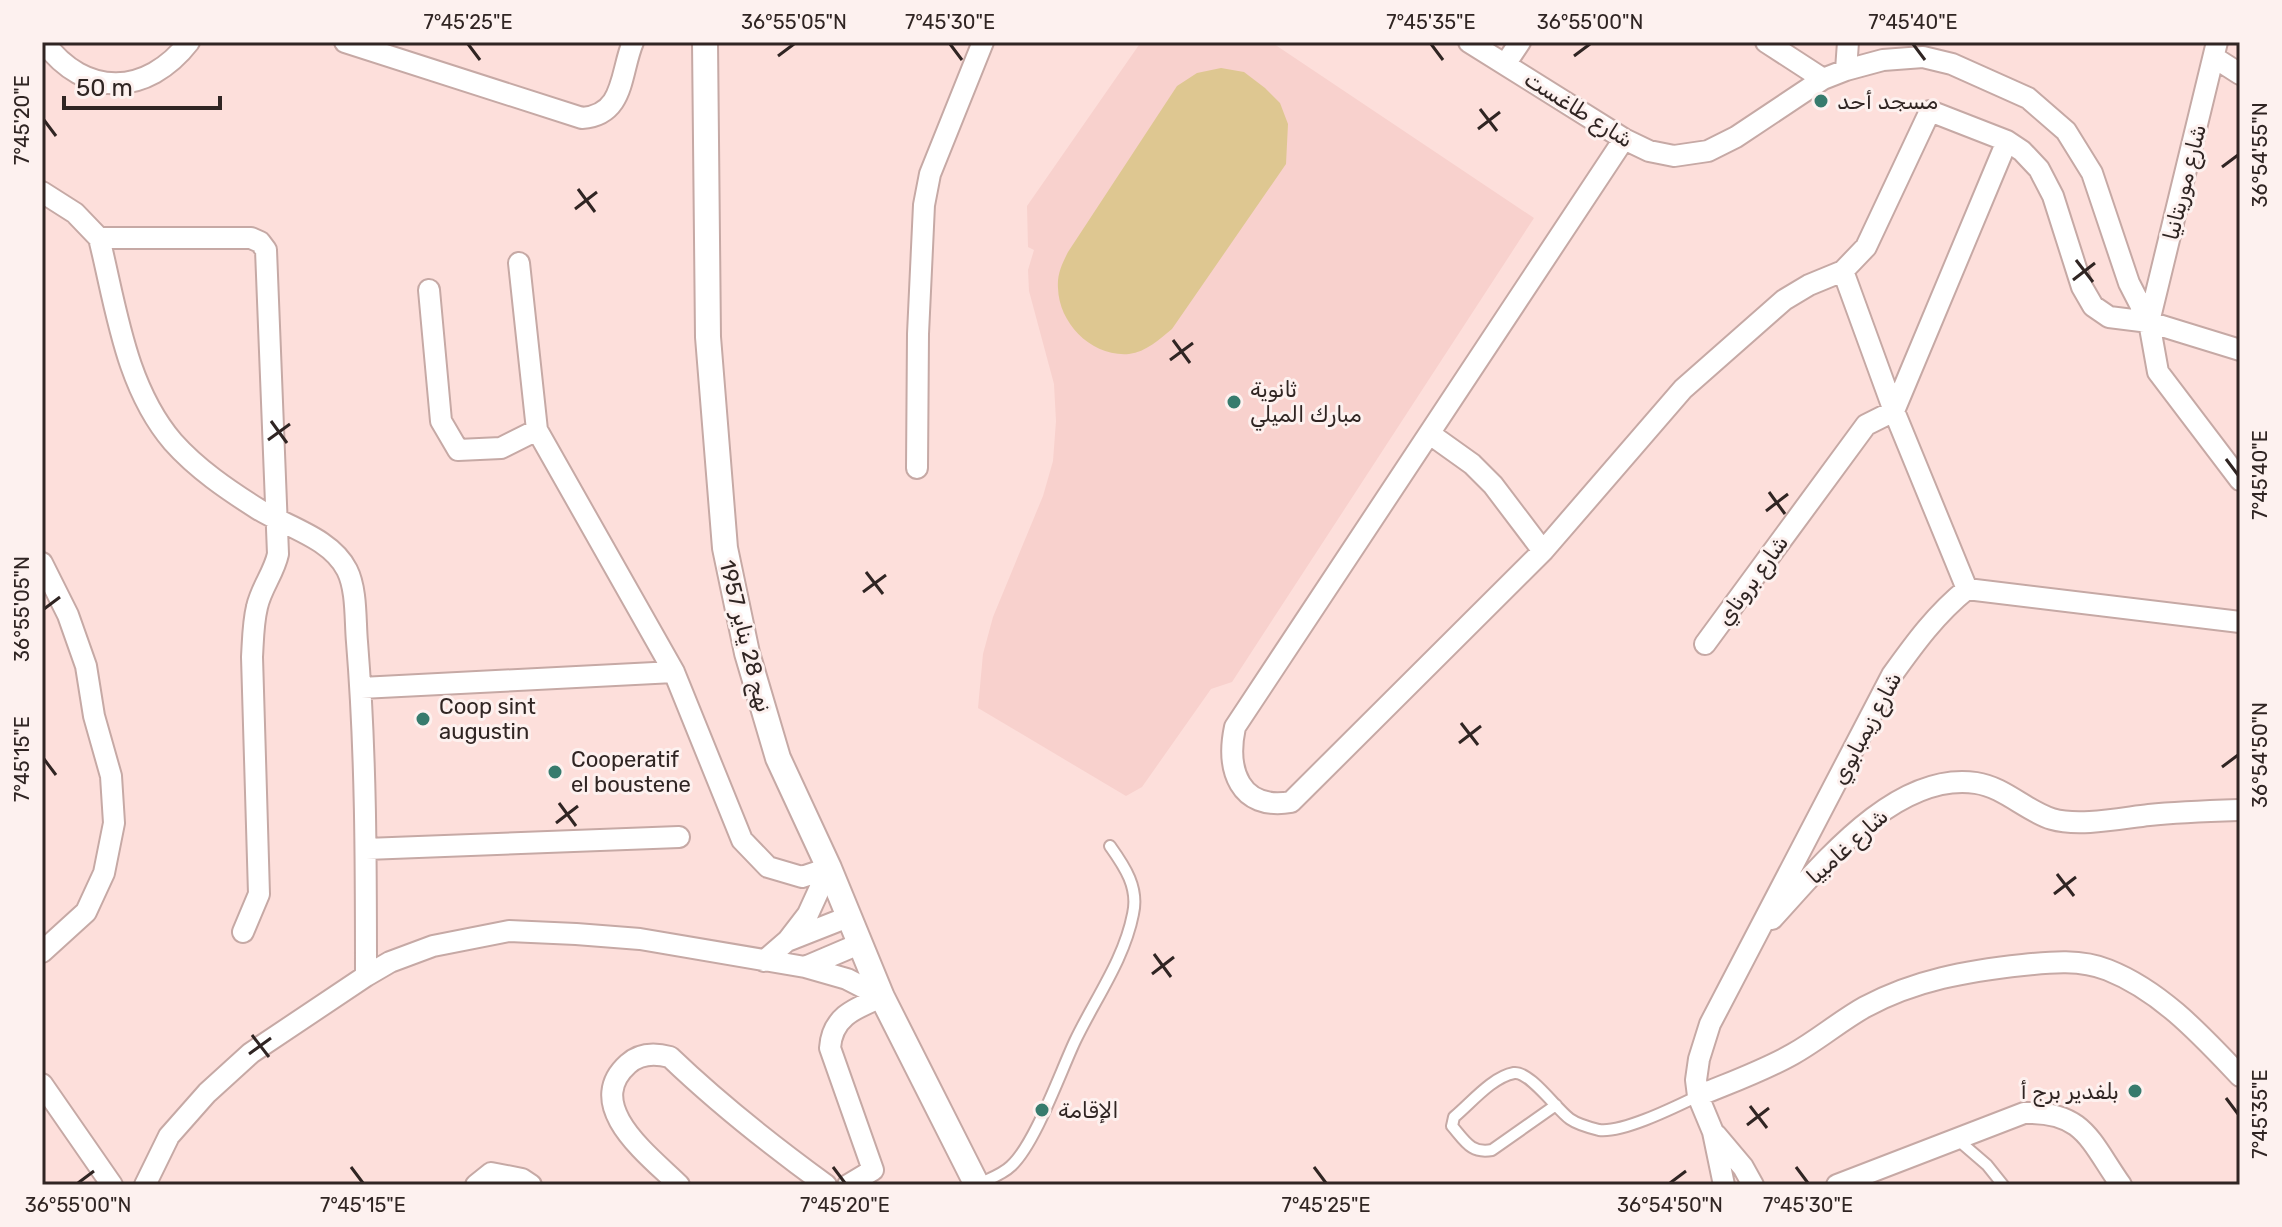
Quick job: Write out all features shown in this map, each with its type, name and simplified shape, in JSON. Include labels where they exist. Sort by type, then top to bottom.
[{"type":"street","points":[[44,42],[57,60],[81,77],[106,85],[135,81],[157,73],[178,56],[189,42]]},
{"type":"street","points":[[345,42],[582,118],[601,114],[615,102],[633,42]]},
{"type":"street","name":"نهج 28 يناير 1957","points":[[705,42],[708,337],[725,548],[747,653],[778,758],[829,868],[882,997],[977,1185]]},
{"type":"street","points":[[917,468],[918,334],[924,205],[930,174],[983,42]]},
{"type":"street","name":"شارع طاغست","points":[[1469,42],[1624,139],[1649,151],[1674,156],[1708,151],[1736,137],[1823,79],[1846,70],[1883,60],[1923,57],[1952,64],[2028,98],[2066,131],[2092,173],[2129,283],[2149,322]]},
{"type":"street","points":[[1506,63],[1520,42]]},
{"type":"street","points":[[1766,42],[1823,79]]},
{"type":"street","points":[[1846,70],[1848,42]]},
{"type":"street","points":[[2216,50],[2240,74]]},
{"type":"street","name":"شارع موريتانيا","points":[[2149,322],[2216,50]]},
{"type":"street","points":[[1624,139],[1235,727],[1231,748],[1235,771],[1242,788],[1256,800],[1272,805],[1291,802],[1543,551],[1683,389],[1784,300],[1809,285],[1843,271],[1866,247],[1930,111],[2007,141],[2039,169],[2053,196],[2082,287],[2093,306],[2109,317],[2149,322],[2240,350]]},
{"type":"street","points":[[1894,411],[2007,141]]},
{"type":"street","points":[[42,192],[75,213],[99,238],[129,362],[172,441],[220,485],[275,520],[330,549],[346,568],[351,580],[361,688],[366,976]]},
{"type":"street","points":[[99,238],[251,238],[264,246],[267,255],[278,554],[275,568],[257,605],[252,657],[259,894],[243,932]]},
{"type":"street","points":[[519,263],[537,430],[674,672],[742,840],[768,867],[802,877],[829,868]]},
{"type":"street","points":[[1843,271],[1894,411],[1967,589],[2240,622]]},
{"type":"street","points":[[429,290],[441,421],[458,450],[501,448],[537,430]]},
{"type":"street","points":[[2149,322],[2158,372],[2240,480]]},
{"type":"street","name":"شارع بروناي","points":[[1705,644],[1866,425],[1894,411]]},
{"type":"street","points":[[1430,434],[1472,464],[1493,485],[1543,551]]},
{"type":"street","points":[[42,563],[68,615],[86,666],[94,716],[111,776],[114,823],[104,873],[86,912],[42,952]]},
{"type":"street","name":"شارع زيمبابوي","points":[[1724,1185],[1713,1132],[1698,1096],[1696,1080],[1710,1024],[1892,675],[1925,629],[1967,589]]},
{"type":"street","points":[[361,688],[674,672]]},
{"type":"street","name":"شارع غامبيا","points":[[1753,940],[1828,858],[1869,822],[1902,799],[1936,784],[1976,783],[2053,819],[2090,821],[2240,810]]},
{"type":"street","points":[[366,849],[679,837]]},
{"type":"street","points":[[764,961],[787,941],[808,914],[829,868]]},
{"type":"street","points":[[787,941],[848,917]]},
{"type":"street","points":[[145,1185],[169,1136],[207,1093],[251,1053],[366,976],[390,962],[433,946],[509,931],[640,939],[805,967],[847,979],[882,997]]},
{"type":"street","points":[[805,967],[859,944]]},
{"type":"street","points":[[1698,1096],[1792,1055],[1864,1008],[1906,988],[1949,975],[2044,963],[2083,963],[2122,976],[2155,995],[2204,1038],[2240,1076]]},
{"type":"street","points":[[848,1185],[876,1178],[830,1048],[831,1040],[836,1024],[848,1012],[882,997]]},
{"type":"street","points":[[679,1185],[629,1136],[616,1116],[613,1104],[617,1080],[627,1065],[643,1056],[670,1057],[757,1134],[826,1185]]},
{"type":"street","points":[[42,1084],[112,1185]]},
{"type":"street","points":[[1837,1185],[2024,1113],[2048,1112],[2065,1117],[2081,1127],[2121,1185]]},
{"type":"street","name":"شارع زيمبابوي","points":[[1713,1132],[1729,1149],[1752,1185]]},
{"type":"street","points":[[476,1185],[491,1173],[522,1179],[531,1185]]},
{"type":"street","points":[[1737,1185],[1752,1185]]},
{"type":"lane","points":[[977,1185],[1011,1167],[1030,1139],[1076,1039],[1116,964],[1134,912],[1134,888],[1110,846]]},
{"type":"lane","points":[[1556,1105],[1492,1150],[1480,1152],[1472,1149],[1452,1126],[1454,1117],[1498,1079],[1515,1073],[1522,1074],[1556,1105],[1572,1121],[1601,1130],[1623,1129],[1698,1096]]},
{"type":"lane","points":[[1958,1140],[1987,1165],[2003,1185]]},
{"type":"shaded area","name":"ثانوية مبارك الميلي","points":[[1141,42],[1271,42],[1534,218],[1232,682],[1211,689],[1142,787],[1126,796],[978,708],[983,654],[993,617],[1043,496],[1053,461],[1056,421],[1054,384],[1029,291],[1028,270],[1034,250],[1028,247],[1027,206]]},
{"type":"shaded area","points":[[1221,68],[1244,72],[1280,103],[1288,124],[1286,164],[1172,329],[1135,353],[1115,354],[1102,350],[1080,336],[1064,314],[1058,288],[1062,265],[1177,86],[1197,73]]},
{"type":"place","name":"مسجد أحد","points":[[1821,101]]},
{"type":"place","name":"ثانوية مبارك الميلي","points":[[1234,402]]},
{"type":"place","name":"Coop sint augustin","points":[[423,719]]},
{"type":"place","name":"Cooperatif el boustene","points":[[555,772]]},
{"type":"place","name":"بلفدير برج أ","points":[[2135,1091]]},
{"type":"place","name":"الإقامة","points":[[1042,1110]]}]
